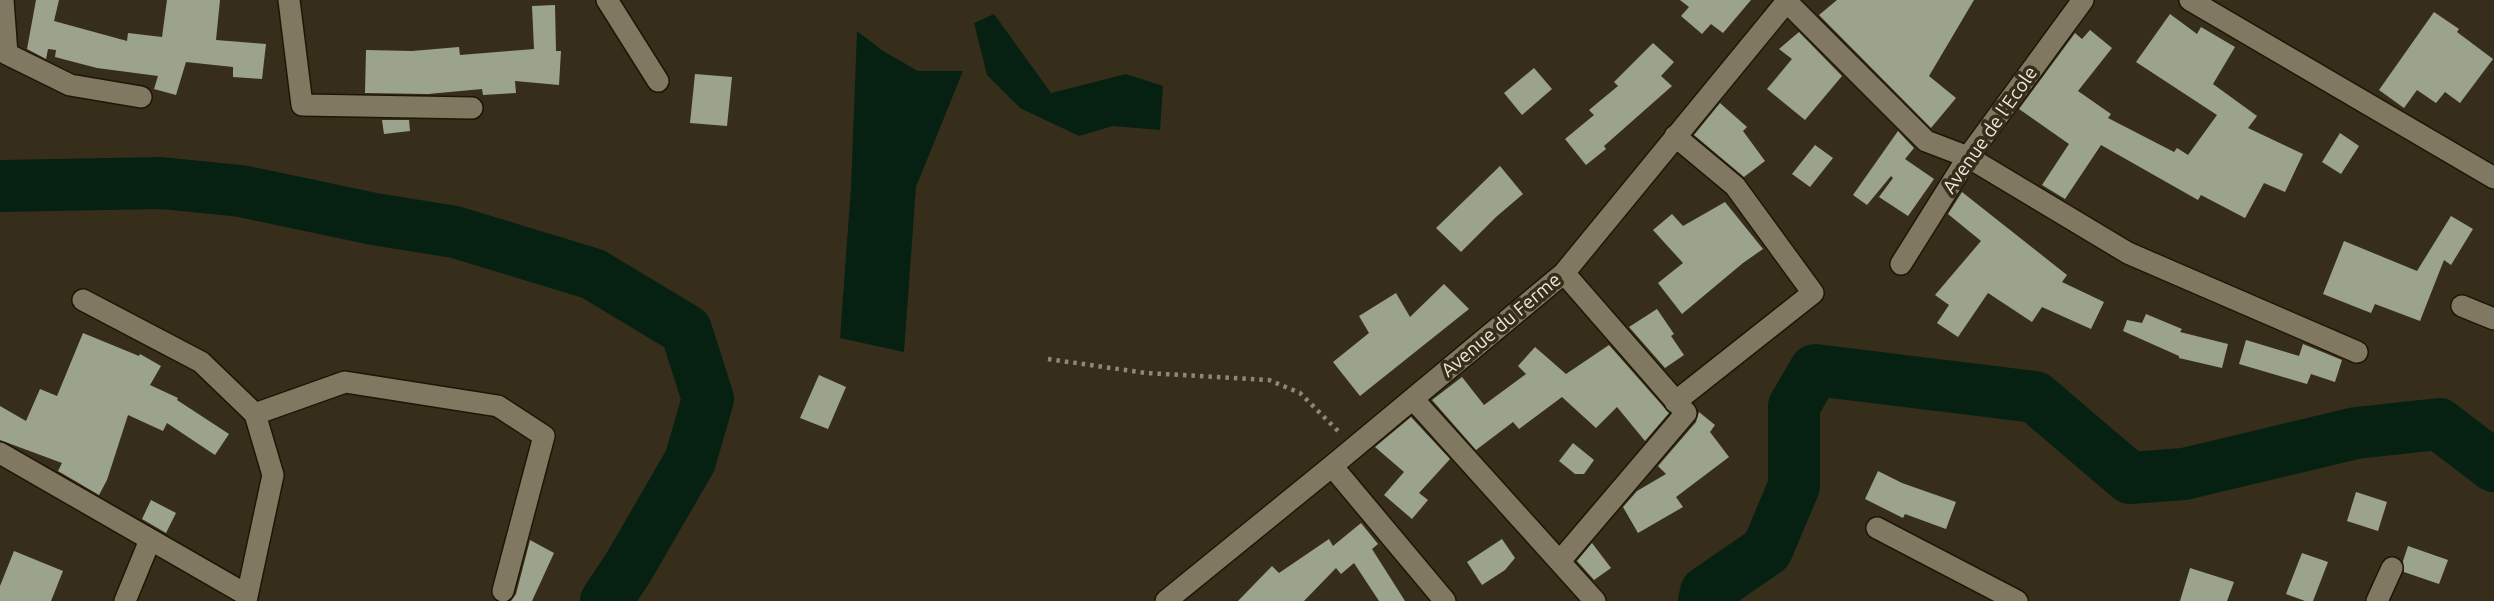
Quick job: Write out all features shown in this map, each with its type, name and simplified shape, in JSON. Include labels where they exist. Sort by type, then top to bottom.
[{"type":"street","points":[[3,0],[8,54],[70,85],[141,97]]},
{"type":"street","points":[[289,0],[302,105],[472,108]]},
{"type":"street","points":[[607,0],[658,81]]},
{"type":"street","name":"Avenue de l'Ecole","points":[[1901,264],[1968,157],[2082,0]]},
{"type":"street","points":[[2190,0],[2494,178]]},
{"type":"street","points":[[1787,1],[1926,141],[1968,157],[2128,253],[2357,352]]},
{"type":"street","name":"Avenue du Ferme","points":[[1175,598],[1564,274],[1787,1]]},
{"type":"street","points":[[1675,136],[1735,186],[1813,293],[1675,402]]},
{"type":"street","points":[[1560,561],[1686,414],[1564,274]]},
{"type":"street","points":[[0,453],[246,598],[273,475],[255,414],[201,362],[83,300]]},
{"type":"street","points":[[2462,306],[2494,319]]},
{"type":"street","points":[[255,414],[345,382],[498,406],[544,436],[503,591]]},
{"type":"street","points":[[1413,399],[1595,601]]},
{"type":"street","points":[[1332,466],[1445,601]]},
{"type":"street","points":[[1877,528],[2017,601]]},
{"type":"street","points":[[125,601],[150,540]]},
{"type":"street","points":[[2377,601],[2392,568]]},
{"type":"path","points":[[1048,359],[1146,373],[1269,380],[1300,393],[1354,448]]},
{"type":"shaded area","points":[[994,14],[1051,93],[1126,74],[1163,86],[1160,130],[1113,126],[1079,136],[1020,108],[987,75],[974,23]]},
{"type":"shaded area","points":[[857,31],[883,51],[918,71],[963,71],[916,187],[904,352],[840,338],[851,187]]},
{"type":"building","points":[[36,0],[59,0],[54,21],[127,41],[128,33],[162,37],[167,0],[220,0],[216,40],[266,44],[262,79],[233,77],[233,67],[186,62],[176,95],[154,89],[158,76],[97,68],[55,57],[56,50],[48,49],[46,59],[27,49]]},
{"type":"building","points":[[1680,0],[1751,0],[1723,33],[1711,24],[1702,34],[1681,16],[1689,7]]},
{"type":"building","points":[[1837,0],[1974,0],[1929,76],[1956,98],[1931,128],[1819,15]]},
{"type":"building","points":[[555,5],[556,51],[561,51],[559,85],[515,81],[516,93],[483,95],[482,89],[428,94],[365,93],[366,50],[412,51],[459,47],[460,55],[534,49],[532,6]]},
{"type":"building","points":[[2434,12],[2459,29],[2457,32],[2493,59],[2460,103],[2445,92],[2436,103],[2417,90],[2404,108],[2379,90]]},
{"type":"building","points":[[2170,14],[2197,34],[2201,27],[2235,47],[2213,84],[2257,116],[2248,128],[2303,154],[2285,192],[2264,183],[2245,218],[2201,195],[2198,200],[2101,145],[2065,199],[2042,185],[2069,144],[2019,109],[2075,33],[2082,39],[2090,30],[2112,48],[2078,91],[2111,114],[2108,118],[2174,152],[2177,148],[2188,155],[2217,115],[2136,62]]},
{"type":"building","points":[[1799,32],[1842,76],[1805,120],[1767,89],[1792,59],[1779,49]]},
{"type":"building","points":[[1653,43],[1674,62],[1661,76],[1672,86],[1586,165],[1565,139],[1594,115],[1589,110],[1618,86],[1614,82]]},
{"type":"building","points":[[1534,68],[1552,89],[1522,115],[1504,93]]},
{"type":"building","points":[[695,74],[732,77],[727,126],[690,123]]},
{"type":"building","points":[[1720,103],[1747,127],[1743,131],[1765,161],[1744,177],[1694,135]]},
{"type":"building","points":[[382,120],[409,120],[410,131],[384,134]]},
{"type":"building","points":[[1898,131],[1914,148],[1905,159],[1934,179],[1908,216],[1879,197],[1893,178],[1891,176],[1867,205],[1853,195]]},
{"type":"building","points":[[2340,133],[2359,146],[2341,174],[2322,162]]},
{"type":"building","points":[[1815,145],[1833,158],[1810,187],[1792,174]]},
{"type":"building","points":[[1500,166],[1523,194],[1461,252],[1436,228]]},
{"type":"building","points":[[1962,192],[2067,275],[2062,282],[2104,302],[2091,329],[2042,307],[2032,322],[1988,293],[1958,337],[1937,323],[1949,305],[1935,295],[1981,241],[1948,214]]},
{"type":"building","points":[[1725,202],[1763,249],[1682,314],[1658,283],[1683,263],[1653,230],[1672,214],[1683,226]]},
{"type":"building","points":[[2451,216],[2473,229],[2451,265],[2444,260],[2420,321],[2375,304],[2371,313],[2323,294],[2344,241],[2417,271]]},
{"type":"building","points":[[1444,284],[1469,309],[1360,396],[1333,362],[1369,333],[1359,316],[1396,293],[1410,317]]},
{"type":"building","points":[[1657,309],[1684,355],[1665,368],[1629,327]]},
{"type":"building","points":[[2146,314],[2182,329],[2180,332],[2228,344],[2222,368],[2179,358],[2123,331],[2127,320],[2142,323]]},
{"type":"building","points":[[83,333],[139,356],[140,354],[161,366],[150,385],[178,398],[177,400],[229,434],[215,455],[167,423],[163,431],[128,415],[107,480],[99,495],[58,471],[62,463],[0,440],[0,406],[26,421],[40,389],[57,396]]},
{"type":"building","points":[[2246,340],[2299,356],[2303,344],[2342,360],[2335,382],[2311,374],[2307,384],[2239,364]]},
{"type":"building","points":[[1609,345],[1669,413],[1645,441],[1617,407],[1596,428],[1562,397],[1519,429],[1513,422],[1476,450],[1432,400],[1462,377],[1484,405],[1526,374],[1518,366],[1535,347],[1566,374]]},
{"type":"building","points":[[819,375],[846,387],[828,429],[800,418]]},
{"type":"building","points":[[1699,412],[1715,425],[1710,432],[1729,457],[1676,497],[1683,507],[1638,533],[1623,507],[1637,491],[1666,474],[1658,466],[1696,422]]},
{"type":"building","points":[[1411,417],[1450,459],[1419,493],[1428,500],[1412,519],[1384,495],[1404,472],[1375,447]]},
{"type":"building","points":[[1573,443],[1594,460],[1584,474],[1575,474],[1559,461]]},
{"type":"building","points":[[1878,471],[1902,483],[1956,502],[1946,529],[1905,514],[1903,518],[1865,499]]},
{"type":"building","points":[[2356,492],[2387,502],[2378,531],[2347,521]]},
{"type":"building","points":[[151,500],[176,513],[166,533],[142,519]]},
{"type":"building","points":[[1361,523],[1378,544],[1372,549],[1405,601],[1379,601],[1354,563],[1341,574],[1336,568],[1304,601],[1238,601],[1272,566],[1279,573],[1329,539],[1333,546]]},
{"type":"building","points":[[1502,539],[1515,558],[1505,570],[1482,585],[1467,562]]},
{"type":"building","points":[[530,540],[554,553],[532,601],[511,601],[516,594]]},
{"type":"building","points":[[1592,543],[1611,568],[1594,580],[1577,561]]},
{"type":"building","points":[[2408,546],[2448,560],[2439,584],[2404,572],[2403,561]]},
{"type":"building","points":[[14,551],[63,571],[51,601],[0,601],[0,586]]},
{"type":"building","points":[[2302,553],[2328,562],[2313,601],[2286,594]]},
{"type":"building","points":[[2190,568],[2234,582],[2227,601],[2180,601]]},
{"type":"waterway","points":[[0,186],[161,183],[241,191],[374,219],[455,232],[593,274],[686,330],[708,399],[690,461],[606,601]]},
{"type":"waterway","points":[[1704,601],[1706,592],[1767,550],[1794,486],[1794,406],[1815,370],[2035,397],[2130,478],[2184,474],[2356,433],[2439,424],[2494,466]]}]
